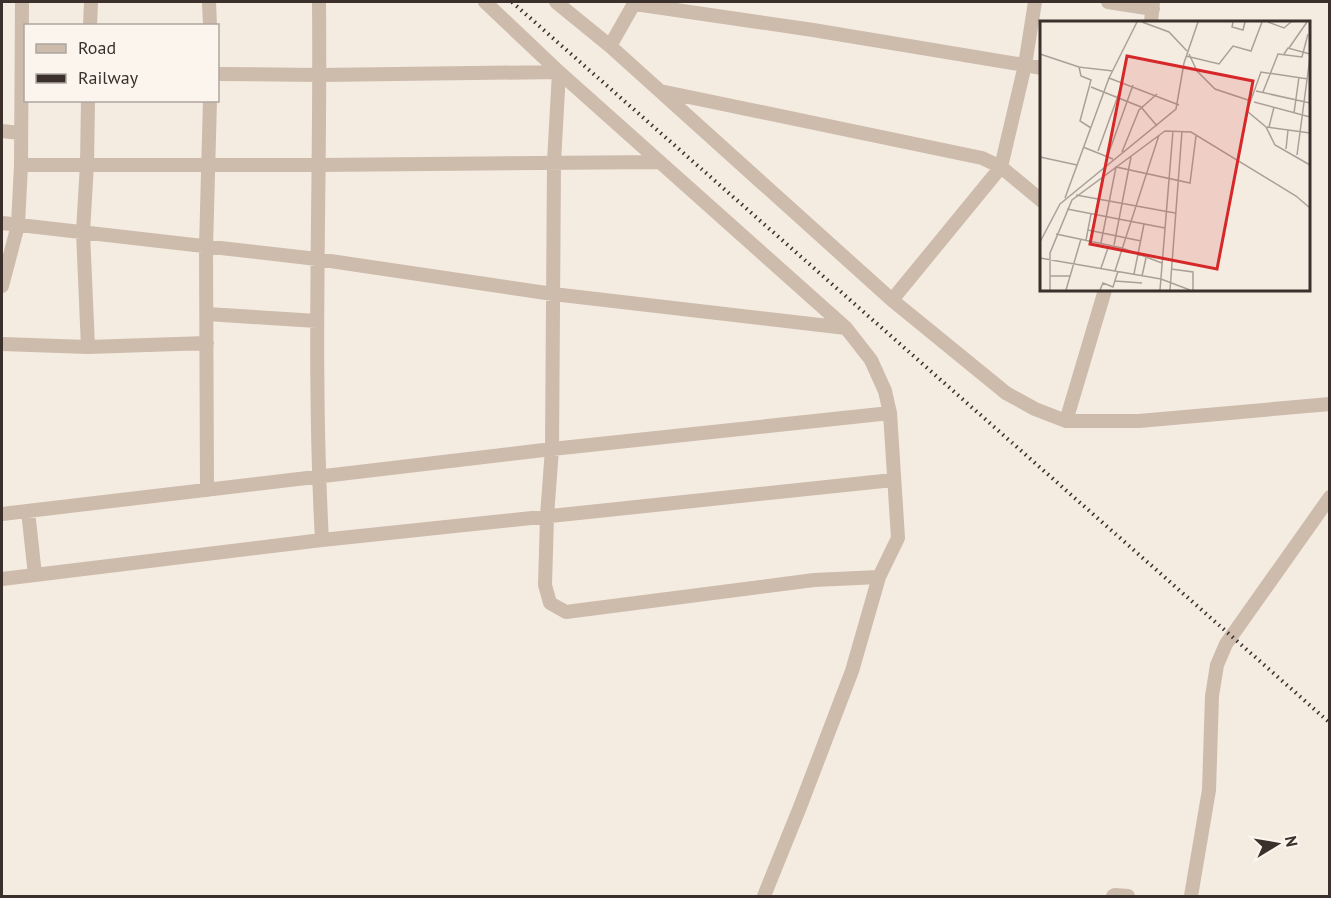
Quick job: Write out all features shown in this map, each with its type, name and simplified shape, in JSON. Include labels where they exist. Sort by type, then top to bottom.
[{"type":"street","points":[[2,286],[18,225],[24,73],[22,2]]},
{"type":"street","points":[[90,24],[91,2]]},
{"type":"street","points":[[210,2],[210,24]]},
{"type":"street","points":[[319,2],[317,321],[318,477],[322,540]]},
{"type":"street","points":[[485,2],[559,72],[846,328],[871,360],[885,391],[890,414],[898,538],[879,577],[852,670],[764,897]]},
{"type":"street","points":[[556,2],[610,46],[892,300],[1006,393],[1035,410],[1066,421],[1139,421],[1329,404]]},
{"type":"street","points":[[892,300],[1001,167],[1025,65],[1035,2]]},
{"type":"street","points":[[1108,2],[1152,11]]},
{"type":"street","points":[[610,46],[635,3],[1040,68]]},
{"type":"street","points":[[219,74],[559,72]]},
{"type":"street","points":[[559,72],[554,162],[552,448],[545,585],[550,603],[566,612],[814,580],[879,577]]},
{"type":"street","points":[[658,90],[982,158],[1001,167],[1040,200]]},
{"type":"street","points":[[88,102],[87,164],[82,232],[88,347]]},
{"type":"street","points":[[207,490],[206,247],[210,102]]},
{"type":"street","points":[[2,131],[20,133]]},
{"type":"street","points":[[21,165],[659,162]]},
{"type":"street","points":[[2,223],[317,259],[553,294],[846,328]]},
{"type":"street","points":[[1066,421],[1105,291]]},
{"type":"street","points":[[207,314],[317,321]]},
{"type":"street","points":[[2,344],[88,347],[207,343]]},
{"type":"street","points":[[2,514],[552,448],[890,414]]},
{"type":"street","points":[[2,579],[322,540],[893,480]]},
{"type":"street","points":[[1191,897],[1209,790],[1212,696],[1217,665],[1226,644],[1329,497]]},
{"type":"street","points":[[28,511],[34,575]]},
{"type":"street","points":[[1113,897],[1115,895],[1128,897]]},
{"type":"railway","points":[[512,2],[1330,723]]}]
